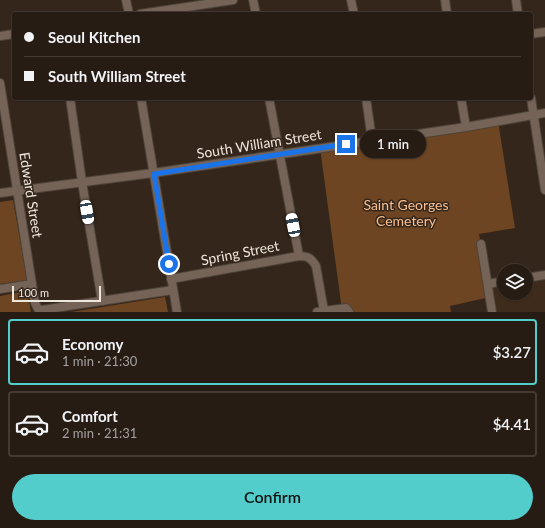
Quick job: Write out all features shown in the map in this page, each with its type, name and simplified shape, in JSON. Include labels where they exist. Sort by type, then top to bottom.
[{"type":"street","points":[[126,0],[129,12]]},
{"type":"street","points":[[153,12],[233,0]]},
{"type":"street","points":[[254,0],[256,12]]},
{"type":"street","points":[[351,0],[354,12]]},
{"type":"street","points":[[445,0],[447,12]]},
{"type":"street","points":[[516,0],[518,12]]},
{"type":"street","points":[[533,34],[545,32]]},
{"type":"street","points":[[0,36],[12,34]]},
{"type":"street","name":"Edward Street","points":[[0,83],[35,303],[39,310],[42,310],[102,301]]},
{"type":"street","points":[[70,100],[82,182],[102,301],[173,290]]},
{"type":"street","points":[[141,100],[177,312]]},
{"type":"street","points":[[269,100],[299,256]]},
{"type":"street","points":[[366,100],[372,140]]},
{"type":"street","points":[[461,100],[466,127]]},
{"type":"street","points":[[531,100],[545,190]]},
{"type":"street","name":"South William Street","points":[[0,193],[154,174],[466,127],[545,113]]},
{"type":"street","points":[[481,244],[492,312]]},
{"type":"street","name":"Spring Street","points":[[171,280],[299,256],[306,256],[313,261],[316,266],[321,312]]},
{"type":"street","points":[[533,277],[545,275]]},
{"type":"street","points":[[488,284],[497,282]]},
{"type":"street","points":[[0,289],[32,284]]},
{"type":"street","points":[[321,312],[346,308],[349,312]]},
{"type":"shaded area","points":[[545,275],[545,312],[492,312],[488,284],[497,282],[497,300],[533,300],[533,277]]},
{"type":"green space","name":"Saint Georges Cemetery","points":[[498,121],[515,228],[479,234],[490,297],[450,306],[451,312],[345,312],[342,310],[320,148]]},
{"type":"green space","points":[[13,200],[27,280],[0,284],[0,202]]},
{"type":"green space","points":[[27,291],[31,312],[0,312],[0,296]]},
{"type":"green space","points":[[165,297],[168,312],[71,312]]},
{"type":"route","points":[[169,264],[154,174],[346,144]]}]
